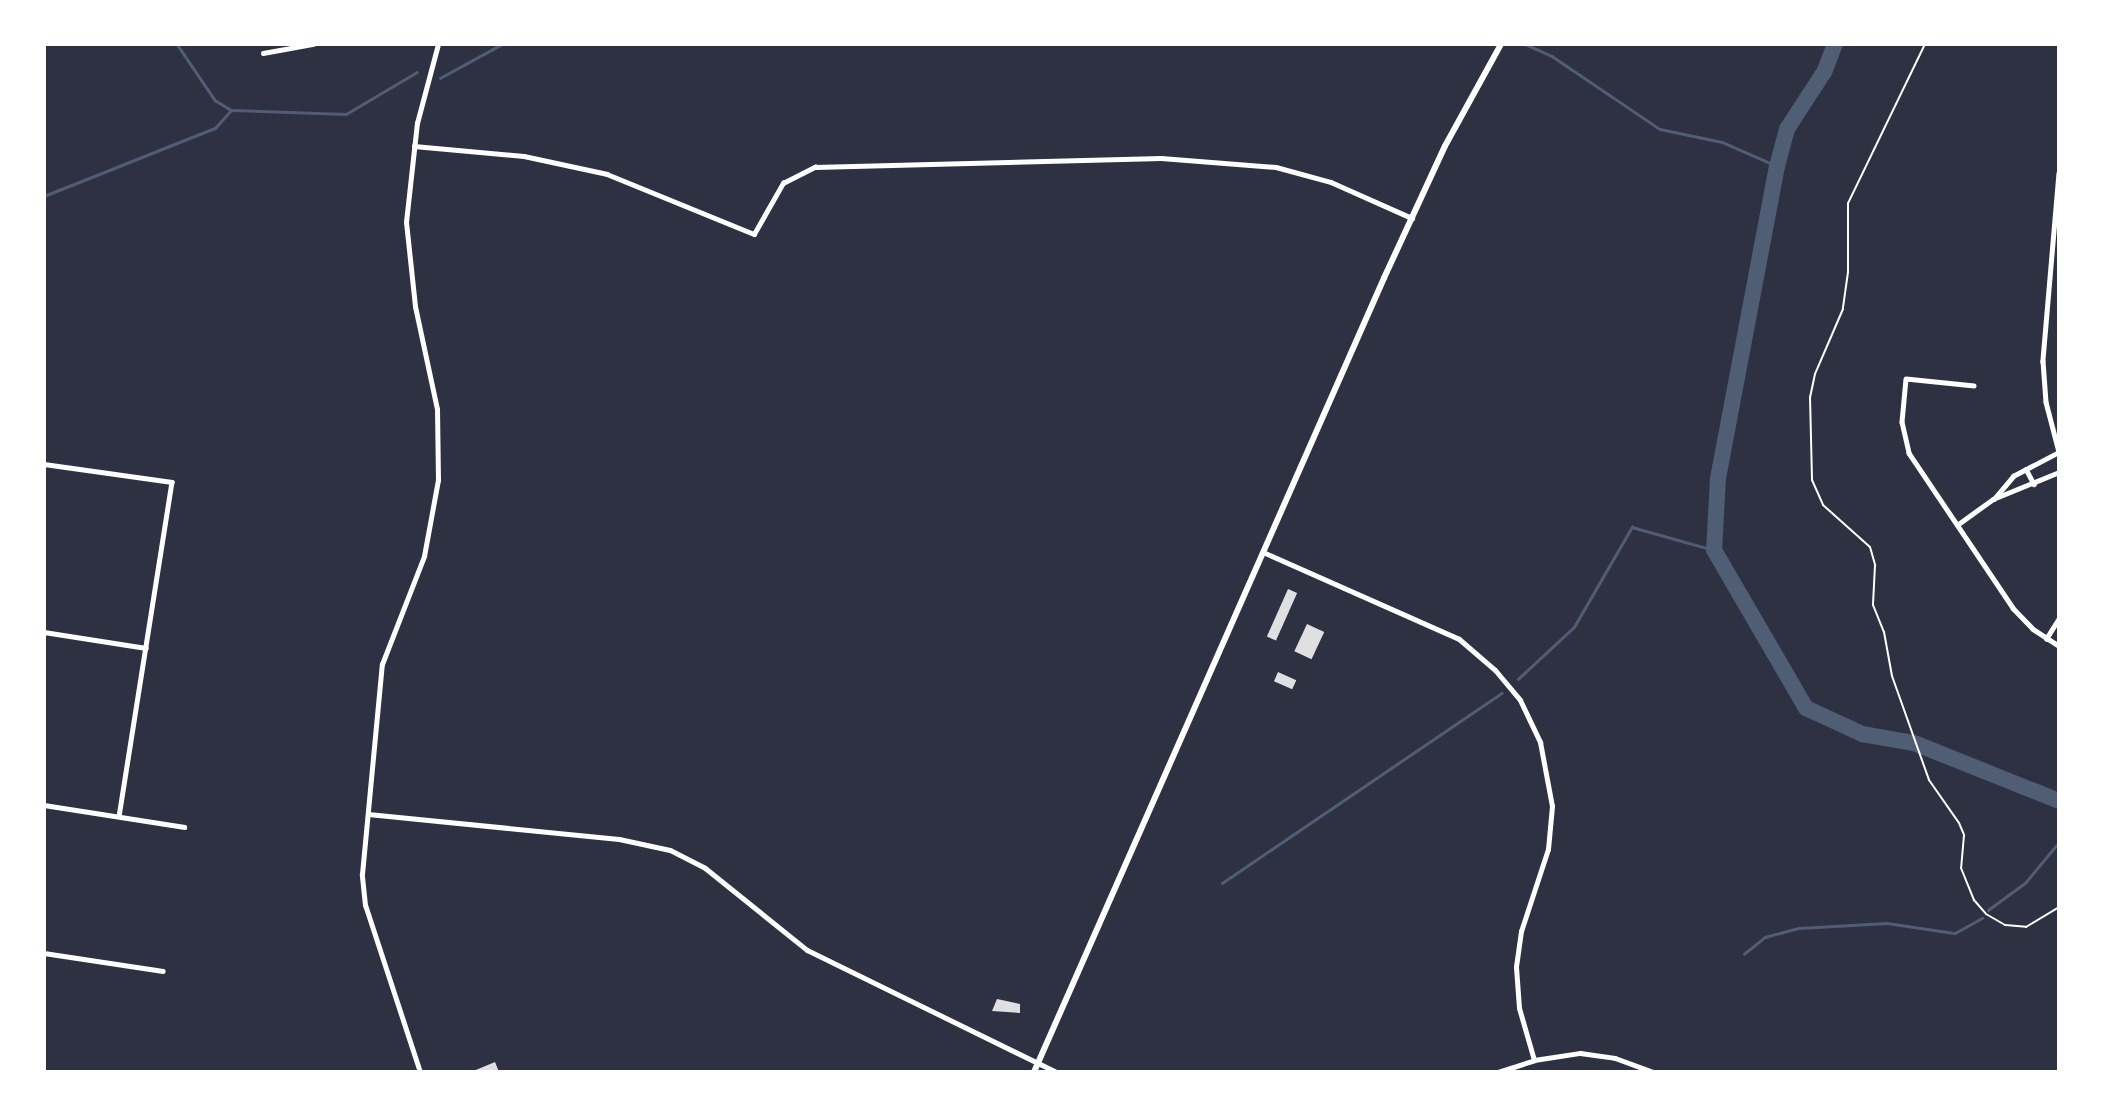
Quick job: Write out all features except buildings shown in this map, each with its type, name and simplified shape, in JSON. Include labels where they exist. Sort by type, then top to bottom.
[{"type":"main road","points":[[1034,1072],[1412,218],[1501,44]]},
{"type":"street","points":[[263,53],[313,44]]},
{"type":"street","points":[[420,1072],[364,899],[368,814],[382,664],[424,556],[438,480],[437,409],[407,250],[407,193],[414,146],[438,44]]},
{"type":"street","points":[[414,146],[524,156],[607,174],[754,234],[773,193],[794,175],[815,167],[1161,158],[1251,163],[1300,173],[1412,218]]},
{"type":"street","points":[[1993,499],[2007,481],[2059,452],[2046,402],[2043,361],[2059,173]]},
{"type":"street","points":[[1973,386],[1906,379],[1902,422],[1909,453],[2013,608],[2046,639],[2059,646]]},
{"type":"street","points":[[44,464],[172,482],[119,816]]},
{"type":"street","points":[[2026,469],[2034,484]]},
{"type":"street","points":[[1957,525],[1993,499],[2059,472]]},
{"type":"street","points":[[1265,553],[1459,639],[1495,670],[1520,700],[1546,763],[1552,806],[1548,849],[1521,931],[1516,967],[1519,1008],[1534,1060]]},
{"type":"street","points":[[2046,639],[2059,618]]},
{"type":"street","points":[[44,632],[146,648]]},
{"type":"street","points":[[44,805],[184,827]]},
{"type":"street","points":[[368,814],[619,839],[670,850],[705,868],[807,950],[1056,1072]]},
{"type":"street","points":[[44,953],[163,971]]},
{"type":"street","points":[[1498,1072],[1534,1060],[1597,1055],[1653,1072]]},
{"type":"path","points":[[1924,44],[1848,204],[1848,272],[1843,309],[1815,374],[1810,397],[1812,480],[1823,505],[1870,547],[1875,565],[1873,605],[1892,676],[1929,780],[1959,823],[1964,835],[1961,868],[1974,900],[1986,914],[2005,925],[2026,928],[2059,907]]},
{"type":"waterway","points":[[177,44],[215,100],[231,110],[346,114],[417,72]]},
{"type":"waterway","points":[[440,78],[502,44]]},
{"type":"waterway","points":[[1525,44],[1552,56],[1660,129],[1722,142],[1777,166]]},
{"type":"waterway","points":[[1835,44],[1824,72],[1787,129],[1777,166],[1718,479],[1714,550],[1806,708],[1862,734],[1914,743],[2059,801]]},
{"type":"waterway","points":[[44,196],[215,128],[231,110]]},
{"type":"waterway","points":[[1518,679],[1574,627],[1632,527],[1714,550]]},
{"type":"waterway","points":[[1222,883],[1502,693]]},
{"type":"waterway","points":[[1988,910],[2025,883],[2059,842]]},
{"type":"waterway","points":[[1744,954],[1765,937],[1799,928],[1887,923],[1955,933],[1982,918]]}]
